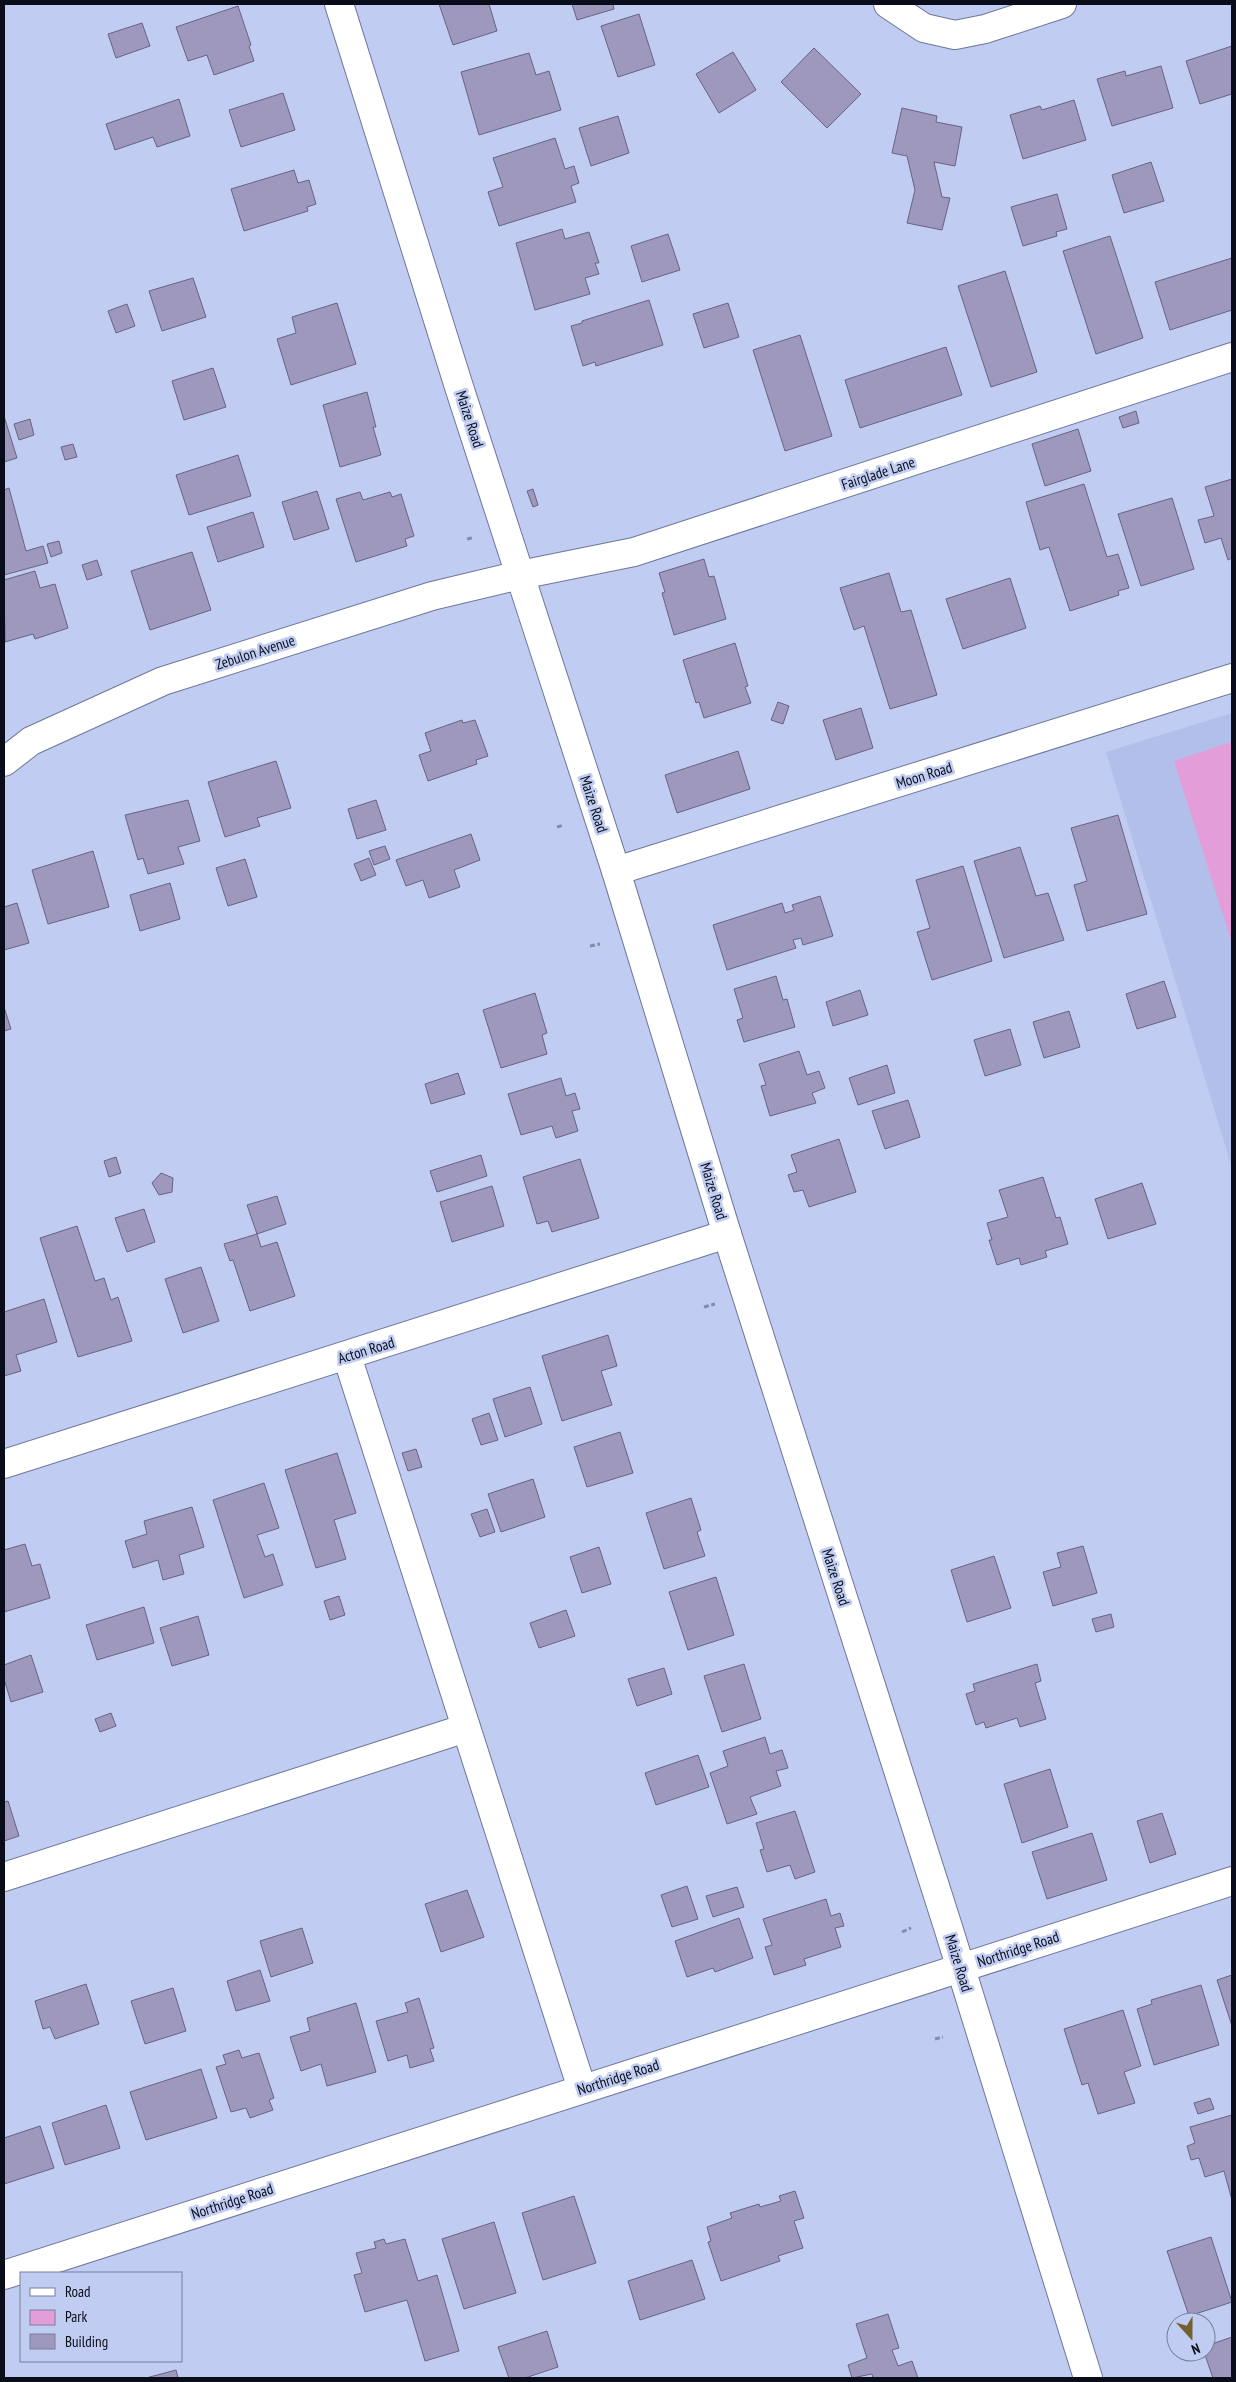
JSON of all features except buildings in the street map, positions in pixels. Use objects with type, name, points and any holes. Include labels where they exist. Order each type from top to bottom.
[{"type":"street","name":"Maize Road","points":[[339,4],[616,871],[727,1234],[1088,2378]]},
{"type":"street","points":[[888,4],[924,28],[955,35],[986,29],[1062,4]]},
{"type":"street","name":"Fairglade Lane","points":[[520,575],[634,552],[1232,357]]},
{"type":"street","name":"Zebulon Avenue","points":[[4,762],[31,741],[163,681],[432,596],[520,575]]},
{"type":"street","name":"Moon Road","points":[[616,871],[1232,678]]},
{"type":"street","name":"Acton Road","points":[[4,1464],[727,1234]]},
{"type":"street","points":[[347,1356],[582,2089]]},
{"type":"street","points":[[4,1877],[466,1728]]},
{"type":"street","name":"Northridge Road","points":[[4,2274],[1232,1881]]},
{"type":"path","points":[[467,539],[472,538]]},
{"type":"path","points":[[557,828],[564,825]]},
{"type":"path","points":[[590,946],[600,944]]},
{"type":"path","points":[[704,1307],[715,1304]]},
{"type":"path","points":[[902,1932],[911,1928]]},
{"type":"path","points":[[934,2039],[943,2036]]},
{"type":"shaded area","points":[[1232,713],[1232,1168],[1106,752]]},
{"type":"green space","points":[[1232,742],[1232,943],[1174,761]]}]
